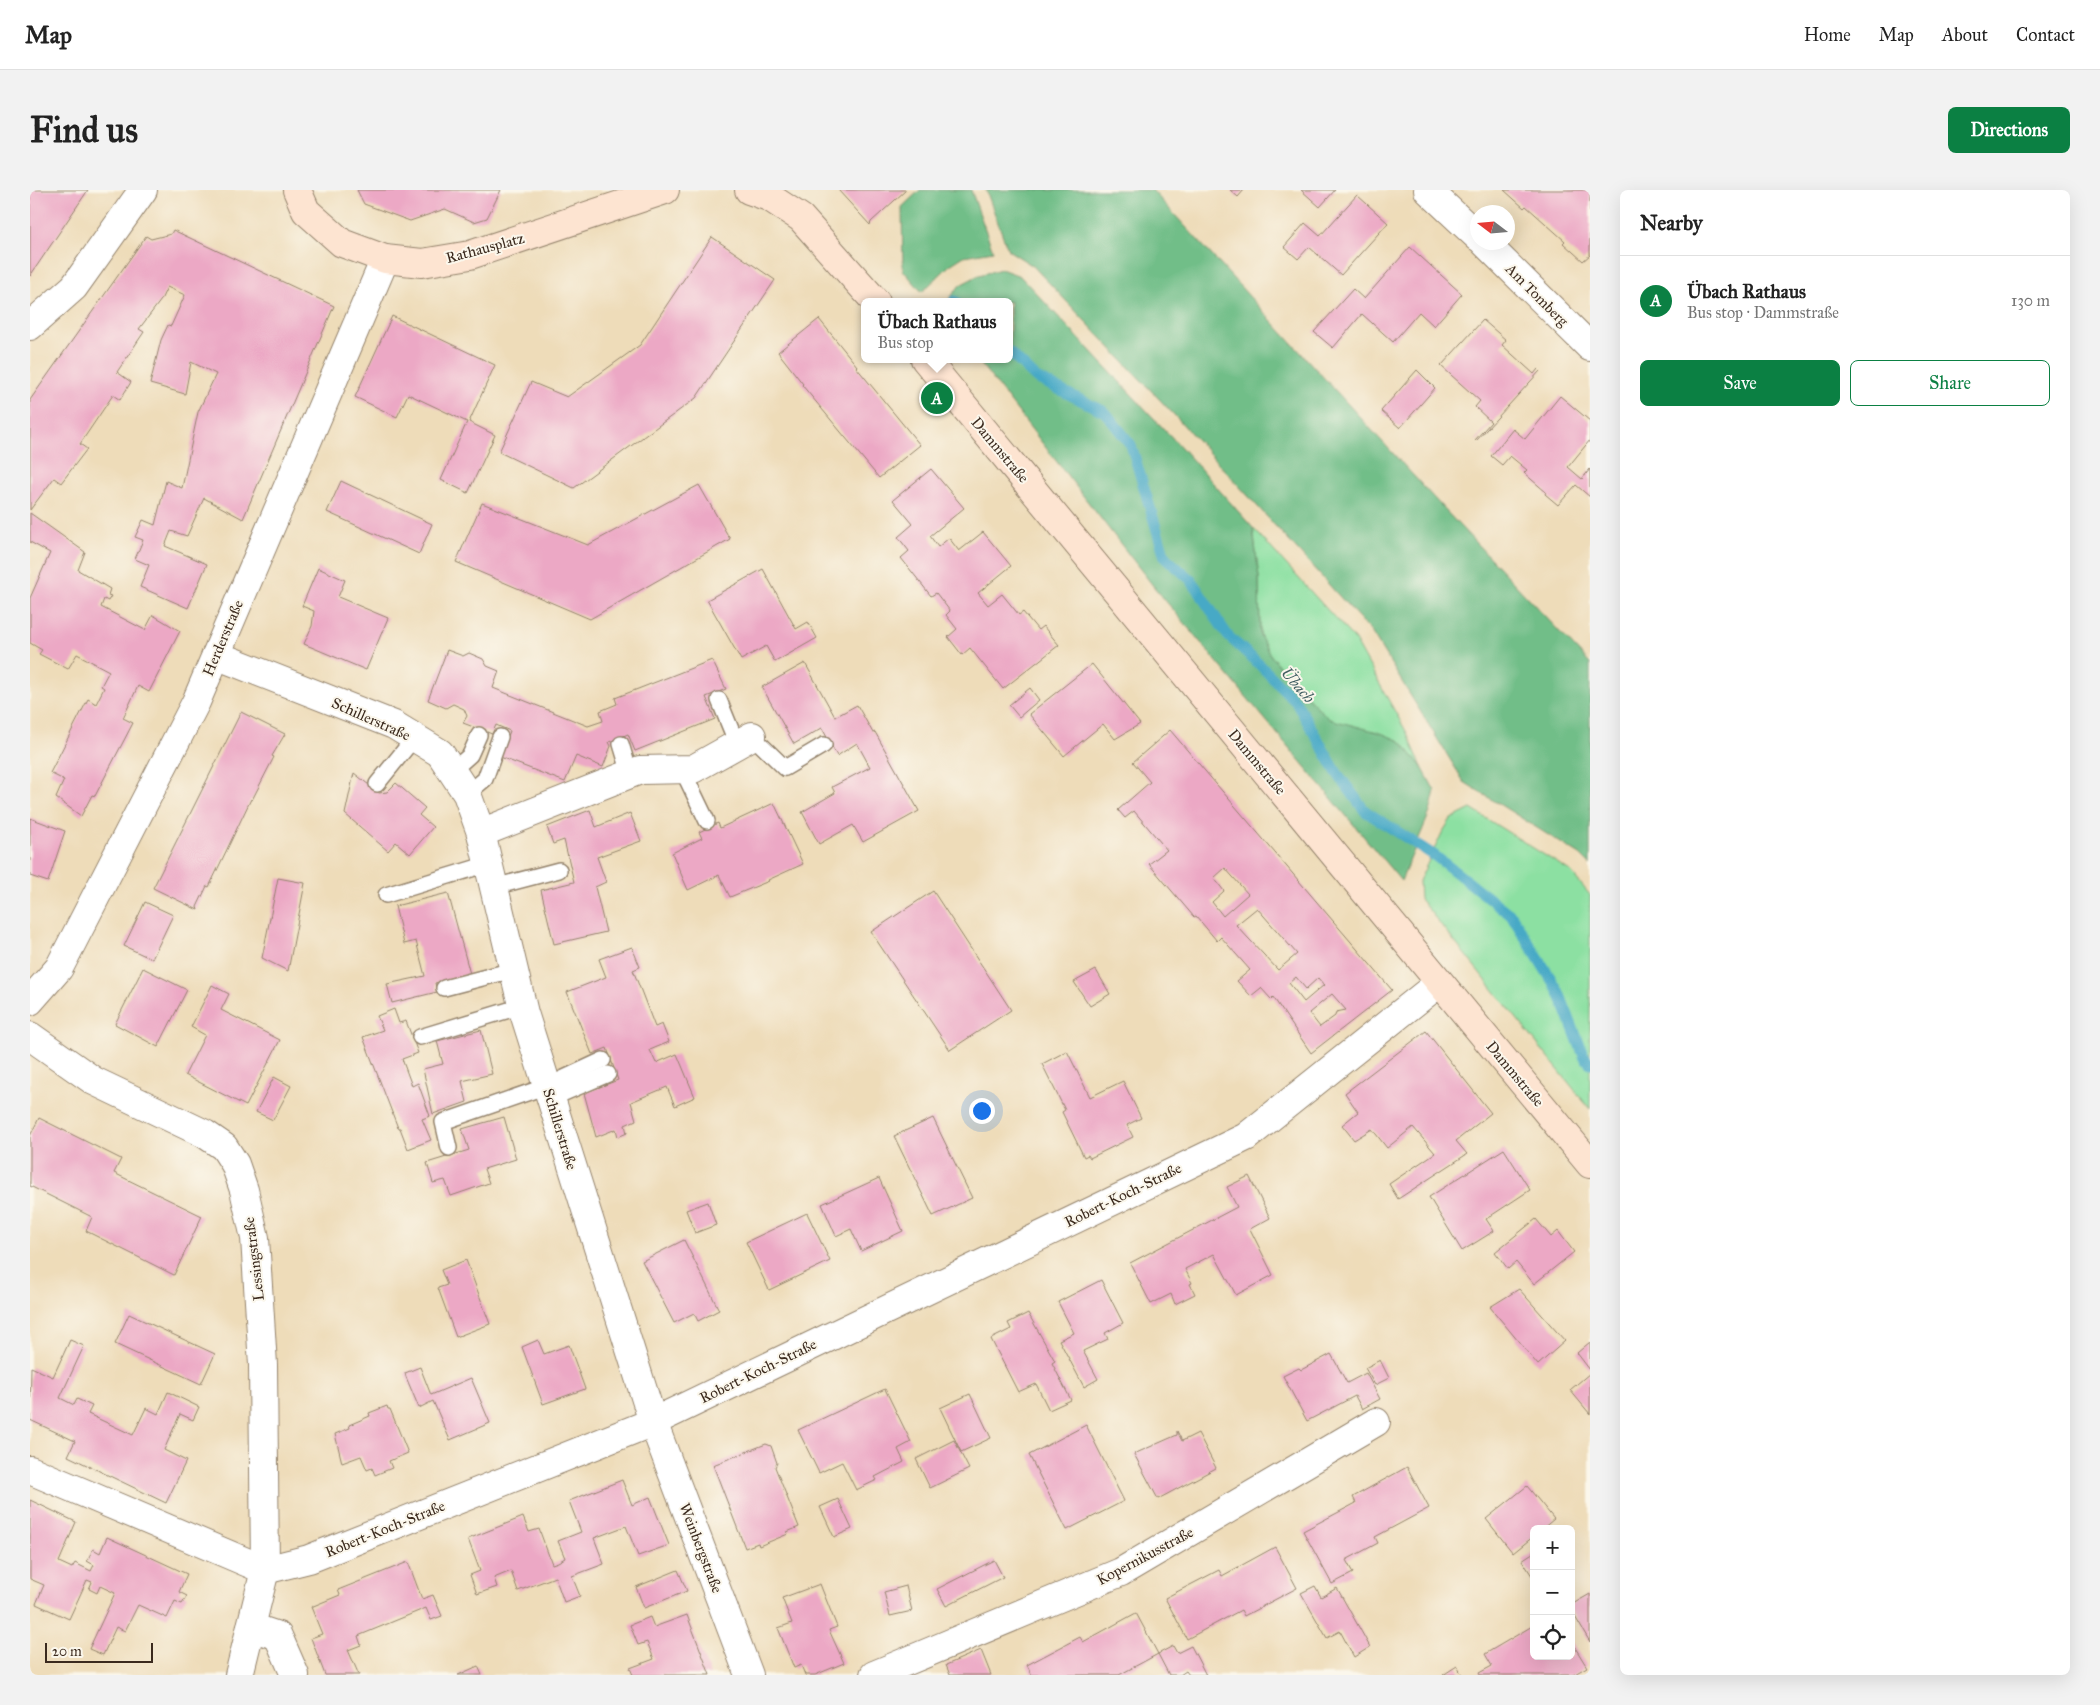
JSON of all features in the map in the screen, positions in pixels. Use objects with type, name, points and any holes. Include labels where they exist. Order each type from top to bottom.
[{"type":"street","name":"Rathausplatz","points":[[297,190],[306,211],[342,243],[385,259],[422,264],[470,256],[665,190]]},
{"type":"street","points":[[749,190],[769,197],[800,218],[872,298]]},
{"type":"street","points":[[1428,190],[1470,229]]},
{"type":"street","points":[[30,326],[74,287],[135,200]]},
{"type":"street","name":"Am Tomberg","points":[[1492,250],[1590,347]]},
{"type":"street","name":"Herderstraße","points":[[30,1001],[60,968],[192,709],[385,259]]},
{"type":"street","name":"Dammstraße","points":[[929,363],[1590,1164]]},
{"type":"street","name":"Schillerstraße","points":[[216,655],[394,725],[440,753],[467,794],[482,833],[522,1006],[653,1422]]},
{"type":"street","points":[[482,833],[640,770],[694,769],[744,740]]},
{"type":"street","name":"Robert-Koch-Straße","points":[[265,1570],[309,1559],[653,1422],[1246,1137],[1439,983]]},
{"type":"street","name":"Lessingstraße","points":[[32,1040],[94,1081],[205,1134],[224,1147],[235,1164],[244,1190],[256,1248],[263,1364],[265,1570],[239,1675]]},
{"type":"street","name":"Weinbergstraße","points":[[653,1422],[749,1675]]},
{"type":"street","name":"Kopernikusstraße","points":[[874,1675],[1121,1572],[1376,1422]]},
{"type":"street","points":[[30,1470],[265,1570]]},
{"type":"street","points":[[251,1627],[278,1636],[295,1675]]},
{"type":"lane","points":[[719,700],[744,740],[785,768],[824,745]]},
{"type":"lane","points":[[452,771],[470,755],[479,735]]},
{"type":"lane","points":[[467,794],[485,779],[500,737]]},
{"type":"lane","points":[[377,784],[415,738]]},
{"type":"lane","points":[[621,744],[630,774]]},
{"type":"lane","points":[[682,769],[707,821]]},
{"type":"lane","points":[[386,895],[491,875],[559,870]]},
{"type":"lane","points":[[444,988],[514,970]]},
{"type":"lane","points":[[420,1037],[522,1006]]},
{"type":"lane","points":[[549,1092],[603,1060]]},
{"type":"lane","points":[[449,1148],[443,1122],[608,1074]]},
{"type":"green space","points":[[920,190],[971,190],[993,251],[964,256],[950,265],[922,292],[903,270],[902,207]]},
{"type":"green space","points":[[986,190],[1152,190],[1443,508],[1590,664],[1590,865],[1580,855],[1464,782],[1370,630],[1179,420],[1033,266],[1008,250]]},
{"type":"green space","points":[[1001,269],[1020,276],[1180,446],[1253,528],[1259,578],[1260,635],[1269,653],[1285,674],[1329,719],[1381,733],[1400,741],[1422,767],[1435,791],[1430,812],[1401,881],[1154,587],[980,363],[1013,363],[1013,298],[950,298],[960,285],[979,275]]},
{"type":"green space","points":[[1253,528],[1355,640],[1407,733],[1422,767],[1400,741],[1329,719],[1285,674],[1269,653],[1260,635],[1259,578]]},
{"type":"green space","points":[[1471,809],[1570,871],[1590,895],[1590,1109],[1420,899],[1419,881],[1442,833],[1451,819]]},
{"type":"building","points":[[30,190],[88,190],[30,276]]},
{"type":"building","points":[[357,190],[501,190],[487,218],[474,222],[445,209],[410,221],[364,204]]},
{"type":"building","points":[[838,190],[906,190],[870,225]]},
{"type":"building","points":[[1230,190],[1244,190],[1238,197]]},
{"type":"building","points":[[1301,190],[1335,190],[1320,207]]},
{"type":"building","points":[[1504,190],[1590,190],[1590,255],[1583,261],[1563,243],[1565,241],[1526,206],[1524,208]]},
{"type":"building","points":[[1357,195],[1388,223],[1341,275],[1309,247],[1298,259],[1284,247],[1305,223],[1320,236]]},
{"type":"building","points":[[173,230],[334,306],[243,519],[204,498],[187,536],[171,531],[165,546],[207,564],[188,608],[140,587],[149,565],[135,559],[143,540],[135,537],[143,520],[155,525],[166,481],[182,488],[198,412],[216,374],[191,362],[185,394],[150,384],[161,340],[168,325],[171,326],[185,295],[167,287],[161,300],[139,329],[144,332],[117,372],[131,382],[120,400],[113,395],[80,444],[87,449],[61,483],[54,478],[30,510],[30,400],[146,236],[151,239],[171,234]]},
{"type":"building","points":[[712,237],[775,280],[696,398],[574,488],[499,452],[531,382],[567,397],[640,345]]},
{"type":"building","points":[[1410,247],[1462,294],[1434,326],[1419,312],[1393,342],[1362,314],[1333,348],[1314,332],[1353,289],[1364,299]]},
{"type":"building","points":[[392,316],[495,365],[469,422],[495,435],[468,493],[441,480],[467,422],[408,394],[397,417],[355,397]]},
{"type":"building","points":[[819,319],[920,445],[879,478],[802,385],[778,352]]},
{"type":"building","points":[[1483,320],[1506,340],[1502,345],[1534,374],[1538,369],[1540,371],[1476,441],[1491,422],[1475,407],[1480,401],[1441,366]]},
{"type":"building","points":[[1417,370],[1435,388],[1400,428],[1381,411]]},
{"type":"building","points":[[1560,396],[1590,421],[1590,440],[1568,467],[1582,479],[1590,469],[1590,497],[1576,485],[1558,505],[1524,473],[1527,470],[1510,456],[1502,465],[1491,456],[1513,429],[1525,439]]},
{"type":"building","points":[[931,469],[964,508],[930,536],[938,547],[949,538],[959,551],[983,532],[1011,566],[978,593],[988,605],[1002,594],[1019,615],[1023,612],[1038,630],[1043,626],[1059,645],[1003,689],[970,648],[962,655],[948,637],[957,629],[946,615],[950,611],[936,593],[931,596],[901,558],[909,551],[898,537],[913,524],[893,500]]},
{"type":"building","points":[[341,481],[432,524],[419,554],[327,512]]},
{"type":"building","points":[[699,485],[730,539],[590,619],[456,562],[482,503],[588,545]]},
{"type":"building","points":[[30,513],[85,552],[78,570],[110,589],[108,595],[111,596],[108,601],[104,599],[101,607],[145,630],[153,615],[180,631],[149,692],[138,686],[123,718],[133,723],[95,796],[92,795],[81,816],[56,798],[64,780],[50,773],[88,699],[96,704],[104,688],[101,686],[109,671],[77,654],[68,669],[39,654],[42,650],[30,643],[30,598],[50,553],[30,542]]},
{"type":"building","points":[[318,568],[345,580],[338,597],[388,618],[366,670],[304,644],[312,626],[314,611],[302,606]]},
{"type":"building","points":[[763,569],[796,629],[808,622],[817,638],[775,662],[766,646],[741,660],[707,600]]},
{"type":"building","points":[[447,650],[463,656],[469,653],[483,659],[487,666],[499,671],[493,688],[588,726],[603,721],[600,711],[617,704],[615,698],[712,660],[726,689],[706,697],[715,719],[635,751],[628,734],[609,742],[611,746],[603,767],[576,756],[565,782],[500,757],[510,731],[496,725],[492,734],[463,723],[467,716],[464,709],[453,704],[446,708],[428,700]]},
{"type":"building","points":[[805,663],[835,717],[857,705],[873,733],[875,732],[919,811],[863,842],[853,825],[819,844],[802,812],[835,793],[832,787],[870,767],[857,743],[837,756],[822,728],[794,744],[762,687]]},
{"type":"building","points":[[1092,664],[1140,724],[1115,739],[1103,724],[1064,756],[1029,714]]},
{"type":"building","points":[[1030,688],[1039,700],[1019,717],[1009,705]]},
{"type":"building","points":[[241,712],[285,734],[272,756],[274,757],[251,799],[209,887],[207,886],[197,907],[198,910],[153,888]]},
{"type":"building","points":[[1170,730],[1392,990],[1311,1053],[1273,997],[1271,999],[1261,988],[1251,996],[1237,981],[1250,970],[1221,937],[1217,941],[1196,916],[1194,917],[1149,864],[1167,850],[1134,811],[1125,818],[1118,810],[1150,782],[1133,762]],"holes":[[[1225,868],[1248,894],[1223,916],[1212,902],[1224,891],[1214,878]],[[1257,908],[1297,954],[1278,970],[1236,925]],[[1296,977],[1306,989],[1318,978],[1324,985],[1304,1002],[1289,983]],[[1332,994],[1346,1010],[1336,1012],[1335,1016],[1320,1027],[1309,1013]]]},
{"type":"building","points":[[354,773],[379,793],[387,792],[396,783],[425,808],[419,815],[433,827],[410,854],[396,842],[388,851],[345,814]]},
{"type":"building","points":[[774,803],[803,864],[730,897],[719,875],[688,890],[672,853],[702,838],[699,832],[718,823],[720,828]]},
{"type":"building","points":[[590,810],[596,827],[630,813],[641,841],[597,857],[606,882],[595,887],[606,932],[554,944],[541,890],[574,882],[564,840],[553,844],[547,827]]},
{"type":"building","points":[[30,818],[65,831],[48,882],[30,876]]},
{"type":"building","points":[[278,878],[305,883],[288,971],[262,958]]},
{"type":"building","points":[[933,891],[1011,1010],[950,1050],[871,932]]},
{"type":"building","points":[[448,893],[470,974],[435,983],[437,992],[392,1003],[387,984],[425,976],[416,941],[404,944],[395,906]]},
{"type":"building","points":[[145,902],[173,915],[152,959],[124,946]]},
{"type":"building","points":[[632,947],[640,967],[633,970],[655,1027],[662,1024],[669,1042],[650,1050],[656,1063],[677,1054],[695,1097],[675,1106],[667,1087],[631,1102],[636,1120],[625,1125],[627,1133],[618,1137],[616,1129],[596,1137],[584,1093],[618,1080],[607,1048],[592,1054],[567,992],[606,977],[599,959]]},
{"type":"building","points":[[143,968],[187,990],[158,1047],[115,1024]]},
{"type":"building","points":[[1096,970],[1110,994],[1090,1006],[1074,982]]},
{"type":"building","points":[[212,985],[229,994],[221,1010],[280,1040],[246,1106],[185,1075],[205,1035],[191,1027]]},
{"type":"building","points":[[394,1009],[399,1023],[406,1021],[418,1053],[402,1059],[412,1086],[418,1083],[430,1116],[422,1119],[431,1140],[408,1149],[363,1037],[383,1030],[377,1016]]},
{"type":"building","points":[[481,1030],[492,1074],[462,1081],[467,1102],[433,1114],[423,1069],[443,1064],[437,1041]]},
{"type":"building","points":[[1426,1031],[1491,1113],[1456,1141],[1467,1154],[1398,1199],[1389,1184],[1435,1153],[1413,1127],[1387,1148],[1372,1129],[1354,1140],[1342,1125],[1358,1112],[1345,1093]]},
{"type":"building","points":[[1067,1051],[1090,1097],[1123,1081],[1141,1118],[1127,1125],[1133,1137],[1090,1158],[1088,1155],[1084,1157],[1062,1112],[1065,1110],[1042,1064]]},
{"type":"building","points":[[274,1077],[291,1086],[273,1120],[256,1112]]},
{"type":"building","points":[[504,1117],[516,1159],[484,1169],[489,1183],[451,1196],[445,1180],[433,1183],[427,1163],[469,1150],[462,1129]]},
{"type":"building","points":[[39,1118],[121,1159],[114,1173],[202,1216],[174,1275],[86,1231],[92,1217],[30,1186],[30,1136]]},
{"type":"building","points":[[933,1118],[972,1198],[933,1216],[894,1136]]},
{"type":"building","points":[[1504,1149],[1530,1190],[1486,1219],[1494,1231],[1462,1251],[1429,1197]]},
{"type":"building","points":[[1249,1176],[1270,1218],[1250,1229],[1273,1275],[1236,1295],[1214,1254],[1185,1269],[1195,1294],[1175,1304],[1171,1294],[1151,1304],[1130,1263],[1237,1207],[1227,1187]]},
{"type":"building","points":[[879,1178],[903,1231],[861,1251],[851,1229],[836,1236],[822,1204]]},
{"type":"building","points":[[708,1202],[716,1225],[695,1233],[686,1210]]},
{"type":"building","points":[[807,1213],[830,1261],[769,1290],[746,1242]]},
{"type":"building","points":[[1536,1219],[1551,1237],[1558,1231],[1574,1252],[1534,1284],[1516,1262],[1508,1269],[1495,1252]]},
{"type":"building","points":[[684,1240],[719,1310],[698,1321],[694,1313],[674,1323],[642,1261]]},
{"type":"building","points":[[466,1260],[490,1324],[456,1337],[438,1288],[447,1285],[441,1270]]},
{"type":"building","points":[[1101,1280],[1123,1323],[1105,1333],[1108,1339],[1083,1351],[1098,1379],[1084,1387],[1059,1340],[1074,1333],[1058,1302]]},
{"type":"building","points":[[1519,1289],[1565,1341],[1538,1365],[1490,1307]]},
{"type":"building","points":[[1028,1313],[1055,1361],[1052,1363],[1071,1400],[1049,1410],[1036,1384],[1018,1392],[991,1339],[1011,1329],[1008,1323]]},
{"type":"building","points":[[129,1314],[215,1354],[201,1384],[115,1344]]},
{"type":"building","points":[[70,1340],[84,1346],[60,1398],[74,1405],[77,1399],[92,1406],[88,1414],[133,1435],[146,1408],[158,1414],[168,1392],[199,1407],[193,1420],[180,1414],[164,1450],[186,1461],[166,1503],[68,1456],[75,1441],[30,1420],[31,1367],[53,1377]]},
{"type":"building","points":[[538,1340],[544,1354],[569,1345],[585,1389],[543,1404],[522,1347]]},
{"type":"building","points":[[1590,1342],[1590,1370],[1577,1353]]},
{"type":"building","points":[[1331,1354],[1347,1383],[1366,1373],[1380,1399],[1362,1409],[1355,1396],[1307,1421],[1283,1376],[1299,1368],[1301,1370]]},
{"type":"building","points":[[1380,1360],[1389,1378],[1375,1385],[1365,1368]]},
{"type":"building","points":[[420,1367],[431,1395],[471,1378],[490,1423],[450,1440],[433,1401],[419,1408],[406,1377],[405,1373]]},
{"type":"building","points":[[1590,1373],[1590,1414],[1570,1390]]},
{"type":"building","points":[[885,1389],[911,1442],[898,1449],[904,1462],[875,1477],[877,1480],[856,1490],[842,1462],[819,1473],[798,1430]]},
{"type":"building","points":[[970,1394],[991,1438],[961,1452],[940,1408]]},
{"type":"building","points":[[387,1406],[390,1409],[408,1453],[389,1461],[392,1468],[375,1475],[372,1468],[367,1470],[361,1456],[342,1463],[335,1434],[350,1428],[349,1425],[370,1416],[369,1413]]},
{"type":"building","points":[[1086,1425],[1124,1501],[1067,1530],[1029,1455]]},
{"type":"building","points":[[1177,1431],[1182,1441],[1198,1433],[1216,1468],[1158,1499],[1134,1454],[1177,1435]]},
{"type":"building","points":[[954,1440],[969,1469],[930,1488],[916,1459]]},
{"type":"building","points":[[766,1444],[771,1446],[777,1463],[775,1467],[799,1527],[787,1532],[788,1534],[759,1546],[758,1543],[745,1548],[713,1465]]},
{"type":"building","points":[[1407,1467],[1429,1508],[1375,1537],[1378,1543],[1346,1560],[1353,1573],[1332,1584],[1303,1531],[1356,1503],[1353,1497]]},
{"type":"building","points":[[622,1480],[632,1505],[650,1497],[669,1545],[638,1556],[626,1526],[594,1538],[604,1564],[572,1576],[580,1596],[564,1602],[555,1577],[518,1591],[511,1571],[494,1578],[497,1587],[477,1594],[470,1575],[480,1571],[468,1539],[523,1517],[529,1532],[539,1529],[552,1564],[558,1562],[565,1558],[558,1541],[581,1532],[569,1501]]},
{"type":"building","points":[[1527,1486],[1554,1519],[1547,1525],[1530,1525],[1530,1539],[1513,1553],[1486,1519]]},
{"type":"building","points":[[838,1499],[852,1529],[834,1537],[820,1507]]},
{"type":"building","points":[[30,1500],[76,1522],[59,1562],[72,1568],[75,1563],[91,1571],[94,1565],[87,1561],[93,1549],[100,1553],[107,1537],[187,1574],[179,1592],[187,1596],[182,1604],[175,1601],[167,1618],[138,1605],[125,1631],[116,1627],[103,1655],[89,1649],[115,1593],[100,1586],[97,1593],[89,1589],[92,1582],[87,1580],[69,1619],[36,1604],[44,1585],[30,1579]]},
{"type":"building","points":[[1275,1547],[1297,1588],[1244,1616],[1241,1610],[1187,1639],[1165,1598],[1219,1570],[1222,1576]]},
{"type":"building","points":[[1530,1555],[1530,1573],[1522,1560]]},
{"type":"building","points":[[994,1560],[1003,1577],[946,1606],[937,1589]]},
{"type":"building","points":[[408,1562],[422,1599],[433,1595],[442,1616],[431,1620],[426,1608],[358,1636],[361,1645],[348,1650],[359,1675],[325,1675],[311,1638],[322,1634],[311,1607],[340,1595],[338,1590]]},
{"type":"building","points":[[678,1570],[687,1591],[644,1608],[636,1587]]},
{"type":"building","points":[[820,1584],[837,1627],[829,1630],[844,1663],[815,1675],[805,1675],[801,1665],[794,1668],[778,1628],[792,1623],[782,1598]]},
{"type":"building","points":[[906,1586],[912,1611],[890,1616],[884,1592]]},
{"type":"building","points":[[1315,1586],[1321,1597],[1337,1588],[1370,1647],[1354,1657],[1340,1631],[1327,1638],[1301,1593]]},
{"type":"building","points":[[1590,1594],[1590,1642],[1575,1617],[1575,1603]]},
{"type":"building","points":[[1136,1613],[1158,1654],[1119,1675],[1032,1675],[1027,1665],[1080,1637],[1083,1642]]},
{"type":"building","points":[[687,1615],[710,1675],[633,1675],[630,1668],[654,1659],[647,1642],[638,1645],[630,1625],[650,1617],[654,1627]]},
{"type":"building","points":[[1530,1627],[1530,1660],[1575,1660],[1575,1648],[1587,1667],[1573,1675],[1480,1675],[1479,1673],[1492,1666],[1485,1654]]},
{"type":"building","points":[[1173,1646],[1177,1653],[1191,1646],[1206,1675],[1189,1675],[1186,1671],[1180,1675],[1169,1675],[1158,1654]]},
{"type":"building","points":[[981,1650],[991,1675],[950,1675],[946,1665]]},
{"type":"building","points":[[478,1666],[482,1675],[458,1675]]},
{"type":"building","points":[[1457,1666],[1462,1675],[1443,1675]]},
{"type":"waterway","name":"Übach","points":[[1013,356],[1036,378],[1105,412],[1131,445],[1165,557],[1191,580],[1228,636],[1296,702],[1337,773],[1365,811],[1435,856],[1512,916],[1558,990],[1584,1056],[1590,1063]]},
{"type":"place","name":"Übach Rathaus","points":[[937,398]]}]
